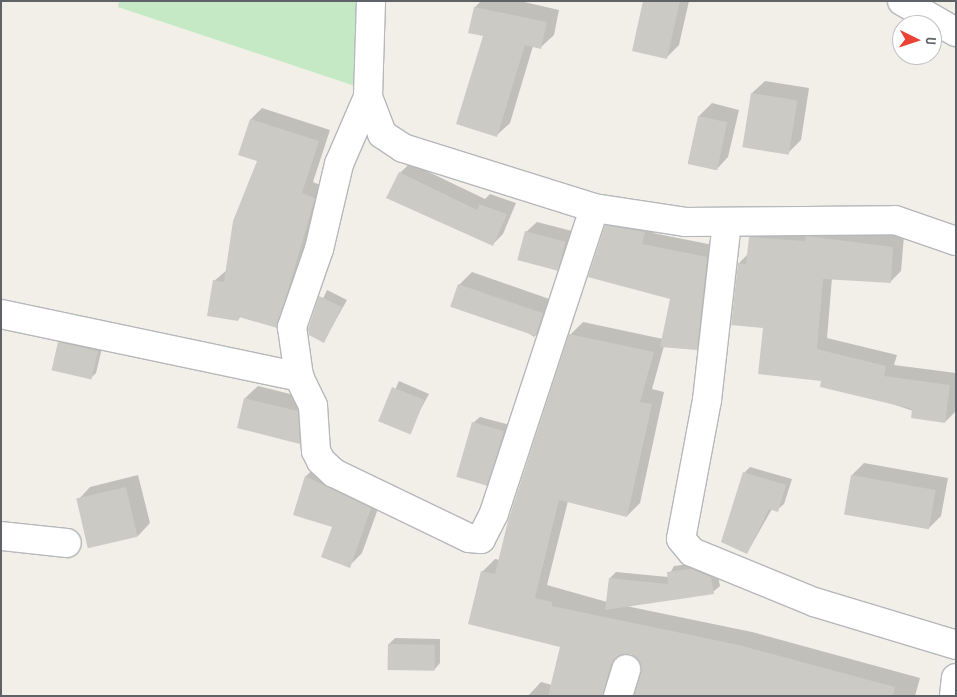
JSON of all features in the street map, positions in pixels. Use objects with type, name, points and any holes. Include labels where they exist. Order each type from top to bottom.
[{"type":"street","points":[[371,1],[368,97],[339,164],[319,249],[292,327],[299,377],[313,406],[316,450],[334,472],[469,538],[481,539],[494,512],[594,208]]},
{"type":"street","points":[[902,1],[956,32]]},
{"type":"street","points":[[368,97],[382,134],[403,148],[594,208],[685,222],[895,220],[956,241]]},
{"type":"street","points":[[727,222],[707,400],[681,539],[692,552],[814,602],[956,645]]},
{"type":"street","points":[[1,314],[299,377]]},
{"type":"street","points":[[1,536],[66,542]]},
{"type":"street","points":[[618,696],[626,669]]},
{"type":"street","points":[[954,696],[956,678]]},
{"type":"green space","points":[[119,1],[371,1],[361,88],[118,7]]},
{"type":"building","points":[[643,1],[680,1],[667,59],[632,51]]},
{"type":"building","points":[[474,7],[547,22],[541,49],[525,45],[497,137],[456,124],[483,36],[468,33]]},
{"type":"building","points":[[751,93],[797,100],[789,155],[742,147]]},
{"type":"building","points":[[698,116],[727,122],[717,170],[688,164]]},
{"type":"building","points":[[250,119],[319,141],[302,193],[315,198],[277,328],[239,317],[238,321],[207,316],[213,280],[224,282],[233,221],[257,161],[238,155]]},
{"type":"building","points":[[399,172],[477,210],[479,204],[507,214],[493,246],[386,198]]},
{"type":"building","points":[[605,225],[645,232],[642,244],[707,257],[697,350],[660,347],[670,299],[588,277]]},
{"type":"building","points":[[525,231],[566,242],[558,271],[517,260]]},
{"type":"building","points":[[806,236],[893,247],[891,283],[823,279],[817,349],[886,366],[884,376],[950,385],[945,423],[911,418],[912,409],[820,387],[821,381],[758,374],[763,328],[731,325],[738,263],[746,264],[749,237],[805,241]]},
{"type":"building","points":[[458,284],[543,313],[535,336],[450,307]]},
{"type":"building","points":[[319,296],[342,307],[324,343],[309,335],[308,329]]},
{"type":"building","points":[[569,334],[654,352],[640,402],[652,404],[627,517],[559,500],[535,598],[552,602],[552,606],[739,645],[895,687],[893,696],[634,696],[641,665],[631,654],[623,654],[611,664],[603,696],[548,696],[560,647],[468,624],[481,571],[495,574],[508,521]]},
{"type":"building","points":[[58,342],[98,351],[91,379],[51,370]]},
{"type":"building","points":[[392,387],[424,400],[411,434],[378,421]]},
{"type":"building","points":[[244,398],[298,411],[300,444],[237,428]]},
{"type":"building","points":[[472,422],[504,431],[488,486],[456,477]]},
{"type":"building","points":[[743,472],[786,485],[778,512],[769,509],[747,554],[721,542]]},
{"type":"building","points":[[851,475],[936,490],[929,529],[844,514]]},
{"type":"building","points":[[305,476],[371,508],[350,568],[321,557],[332,527],[293,515]]},
{"type":"building","points":[[126,487],[137,537],[88,548],[76,498]]},
{"type":"building","points":[[691,569],[711,577],[714,594],[605,610],[609,578],[668,584],[667,572]]},
{"type":"building","points":[[388,644],[435,645],[435,671],[388,670]]}]
